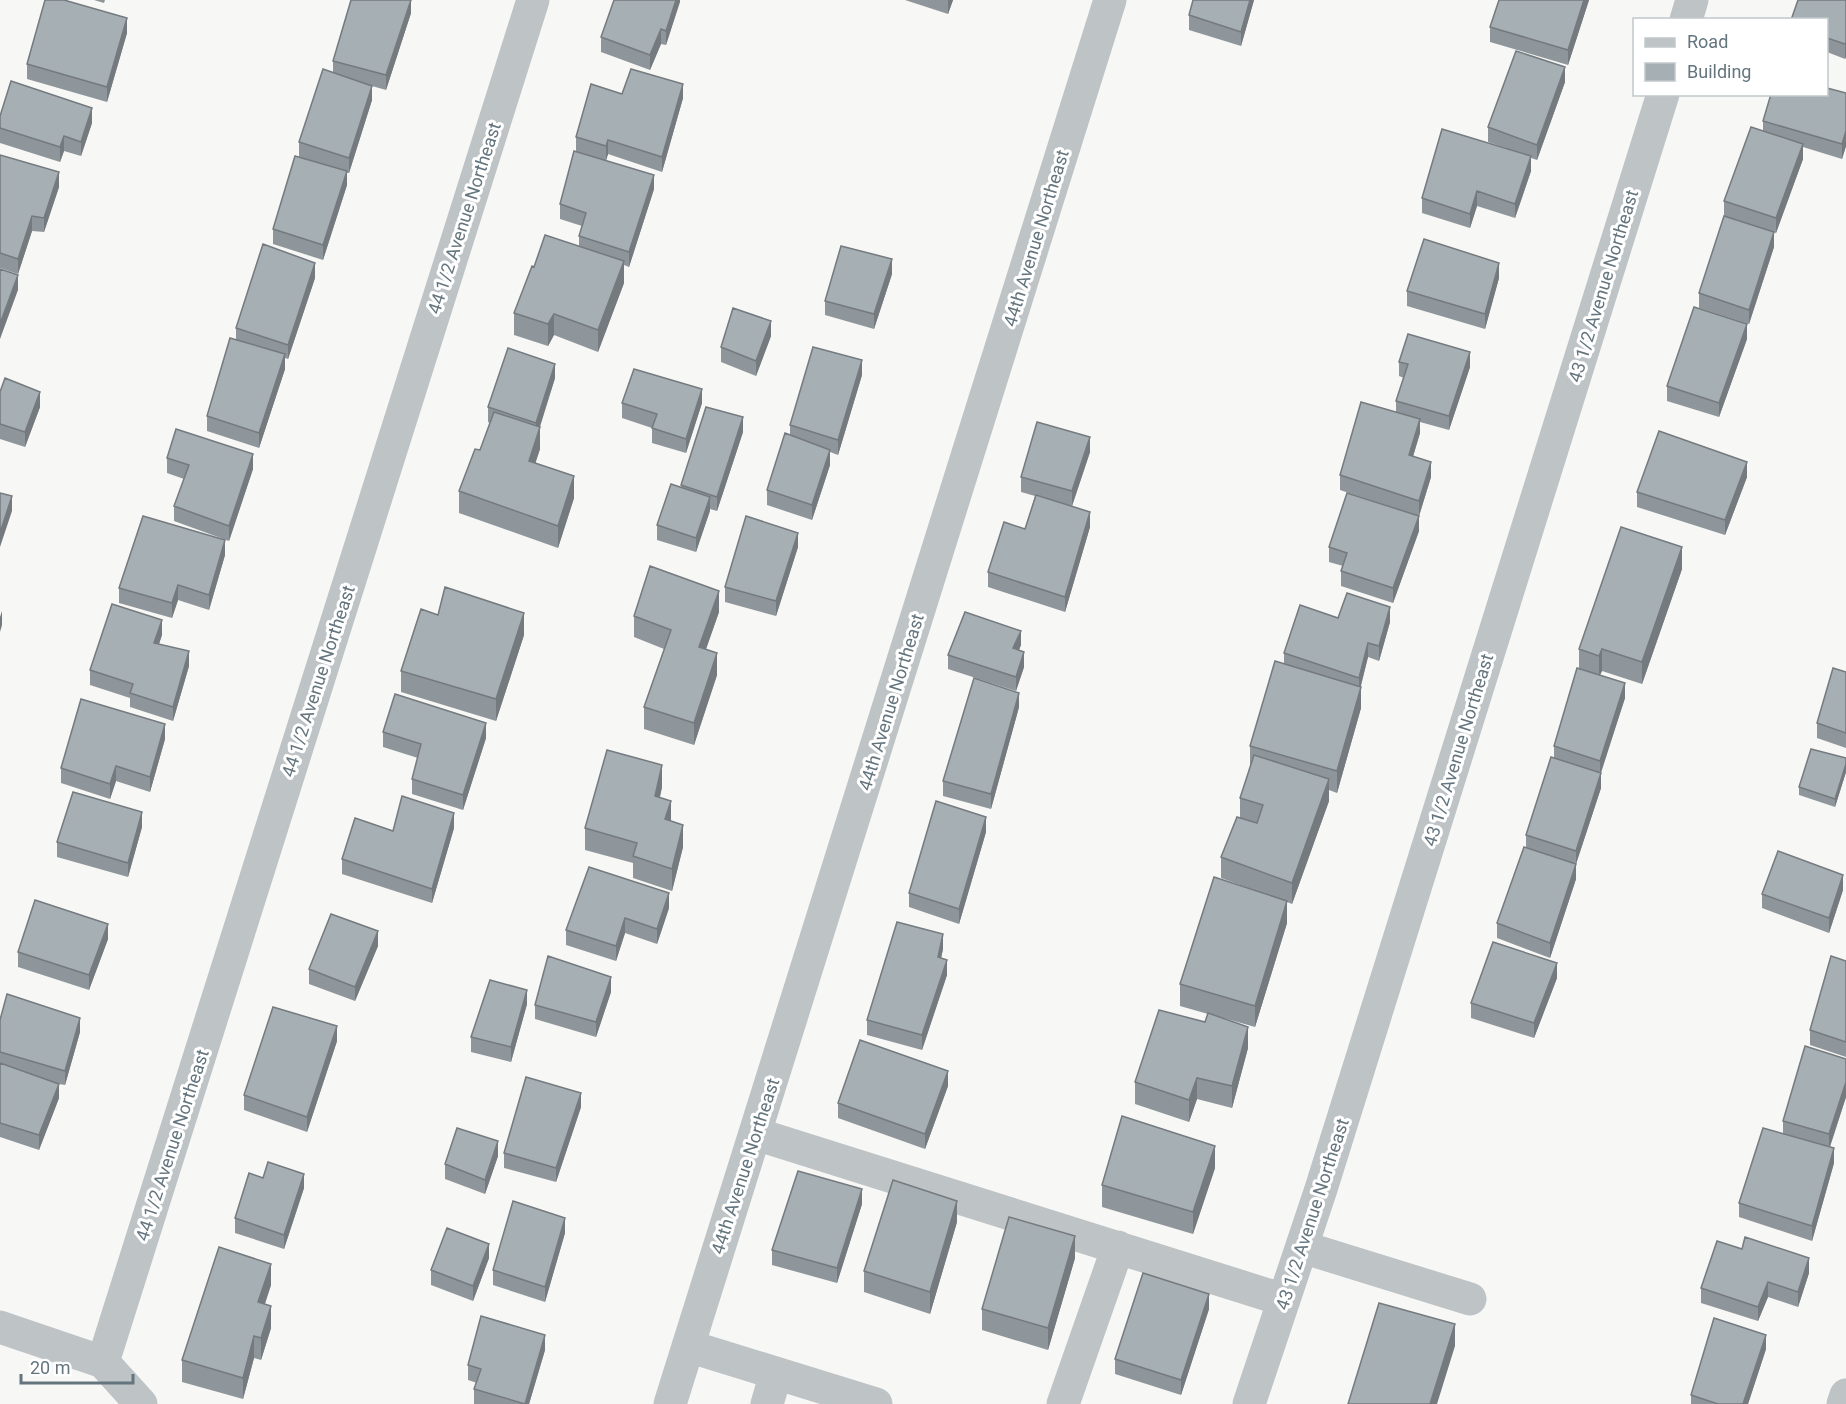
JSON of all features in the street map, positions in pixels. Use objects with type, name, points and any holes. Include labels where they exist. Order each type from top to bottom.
[{"type":"street","name":"44 1/2 Avenue Northeast","points":[[103,1362],[533,0]]},
{"type":"street","name":"44th Avenue Northeast","points":[[670,1404],[1110,0]]},
{"type":"street","points":[[1687,18],[1692,0]]},
{"type":"street","name":"43 1/2 Avenue Northeast","points":[[1249,1404],[1302,1247],[1662,96]]},
{"type":"street","points":[[756,1134],[1284,1300]]},
{"type":"street","points":[[1063,1404],[1118,1247]]},
{"type":"street","points":[[1302,1247],[1470,1299]]},
{"type":"street","points":[[0,1327],[103,1362],[141,1404]]},
{"type":"street","points":[[688,1346],[876,1404]]},
{"type":"street","points":[[767,1404],[776,1373]]},
{"type":"street","points":[[1843,1404],[1846,1395]]},
{"type":"building","points":[[45,0],[64,0],[127,18],[107,87],[27,64]]},
{"type":"building","points":[[351,0],[411,0],[386,75],[333,61]]},
{"type":"building","points":[[614,0],[676,0],[666,31],[661,29],[650,55],[601,37]]},
{"type":"building","points":[[1193,0],[1250,0],[1241,32],[1189,15]]},
{"type":"building","points":[[1499,0],[1584,0],[1568,50],[1490,27]]},
{"type":"building","points":[[1798,0],[1846,0],[1846,42],[1845,44],[1828,38],[1828,18],[1792,18]]},
{"type":"building","points":[[1516,51],[1565,67],[1537,145],[1488,127]]},
{"type":"building","points":[[323,69],[372,86],[349,158],[299,142]]},
{"type":"building","points":[[631,69],[683,84],[662,157],[608,140],[606,146],[576,137],[591,84],[622,94]]},
{"type":"building","points":[[11,81],[92,108],[81,142],[64,136],[60,147],[0,128],[0,116]]},
{"type":"building","points":[[1828,88],[1846,93],[1846,131],[1842,144],[1763,121],[1770,96],[1828,96]]},
{"type":"building","points":[[1751,127],[1803,144],[1776,218],[1724,201]]},
{"type":"building","points":[[1442,129],[1531,156],[1515,204],[1477,191],[1470,214],[1422,198]]},
{"type":"building","points":[[574,151],[654,175],[629,252],[579,236],[586,213],[560,204]]},
{"type":"building","points":[[0,155],[59,172],[44,218],[32,216],[18,259],[0,253]]},
{"type":"building","points":[[295,156],[347,171],[323,245],[273,229]]},
{"type":"building","points":[[1724,216],[1774,232],[1749,310],[1699,293]]},
{"type":"building","points":[[545,235],[624,261],[598,330],[554,314],[548,324],[514,313]]},
{"type":"building","points":[[1424,239],[1499,263],[1485,314],[1407,291]]},
{"type":"building","points":[[263,244],[315,263],[288,345],[236,328]]},
{"type":"building","points":[[841,246],[892,259],[874,314],[825,301]]},
{"type":"building","points":[[0,269],[18,275],[0,324]]},
{"type":"building","points":[[1694,307],[1747,324],[1719,403],[1667,386]]},
{"type":"building","points":[[733,308],[771,321],[756,361],[721,347]]},
{"type":"building","points":[[1408,334],[1470,352],[1449,416],[1396,401],[1408,364],[1399,362]]},
{"type":"building","points":[[230,338],[285,354],[259,433],[207,416]]},
{"type":"building","points":[[813,347],[862,360],[838,440],[790,425]]},
{"type":"building","points":[[508,348],[555,364],[536,423],[488,407]]},
{"type":"building","points":[[634,369],[702,389],[686,439],[652,428],[657,414],[622,403]]},
{"type":"building","points":[[5,378],[40,392],[25,432],[0,424],[0,392]]},
{"type":"building","points":[[1361,402],[1420,419],[1409,455],[1431,462],[1419,501],[1340,475]]},
{"type":"building","points":[[706,407],[743,417],[717,497],[681,485]]},
{"type":"building","points":[[494,412],[540,427],[529,461],[574,476],[558,526],[459,491],[475,449],[480,450]]},
{"type":"building","points":[[1037,422],[1090,437],[1072,491],[1021,477]]},
{"type":"building","points":[[176,429],[253,454],[229,526],[174,506],[189,465],[167,458]]},
{"type":"building","points":[[1659,431],[1747,462],[1725,520],[1637,492]]},
{"type":"building","points":[[785,433],[830,450],[812,505],[767,490]]},
{"type":"building","points":[[671,484],[710,497],[696,538],[657,525]]},
{"type":"building","points":[[0,493],[12,496],[0,533]]},
{"type":"building","points":[[1347,493],[1419,516],[1393,588],[1341,571],[1347,553],[1329,547]]},
{"type":"building","points":[[1036,495],[1090,512],[1065,597],[988,572],[1004,522],[1025,529]]},
{"type":"building","points":[[143,516],[225,540],[209,595],[178,585],[172,603],[119,588]]},
{"type":"building","points":[[746,516],[798,533],[776,601],[725,587]]},
{"type":"building","points":[[1621,527],[1682,547],[1642,662],[1602,649],[1599,656],[1579,649]]},
{"type":"building","points":[[650,566],[719,591],[699,647],[717,653],[694,723],[644,707],[671,630],[634,616]]},
{"type":"building","points":[[445,587],[524,613],[496,699],[401,671],[421,609],[438,615]]},
{"type":"building","points":[[1347,593],[1390,607],[1379,646],[1368,643],[1359,678],[1284,653],[1300,605],[1338,618]]},
{"type":"building","points":[[112,604],[162,620],[154,643],[189,651],[173,707],[130,693],[133,684],[90,670]]},
{"type":"building","points":[[965,612],[1021,631],[1013,648],[1024,652],[1016,677],[948,655]]},
{"type":"building","points":[[1275,661],[1361,687],[1337,771],[1250,746]]},
{"type":"building","points":[[1577,668],[1625,683],[1600,761],[1554,746]]},
{"type":"building","points":[[1833,668],[1846,672],[1846,733],[1817,723]]},
{"type":"building","points":[[974,678],[1019,693],[991,794],[943,781]]},
{"type":"building","points":[[395,694],[486,723],[463,795],[412,779],[421,744],[383,732]]},
{"type":"building","points":[[81,699],[165,724],[150,777],[116,766],[110,784],[61,768]]},
{"type":"building","points":[[1811,749],[1846,758],[1835,799],[1799,787]]},
{"type":"building","points":[[607,750],[662,765],[655,796],[671,801],[665,819],[683,825],[672,869],[633,856],[637,843],[585,828]]},
{"type":"building","points":[[1254,755],[1329,779],[1292,883],[1221,857],[1237,817],[1257,823],[1263,805],[1240,798]]},
{"type":"building","points":[[1551,757],[1601,773],[1576,851],[1526,835]]},
{"type":"building","points":[[73,792],[142,812],[128,863],[57,842]]},
{"type":"building","points":[[402,796],[454,813],[432,889],[342,859],[355,818],[393,831]]},
{"type":"building","points":[[936,801],[986,817],[959,909],[909,893]]},
{"type":"building","points":[[1524,847],[1576,864],[1550,943],[1497,923]]},
{"type":"building","points":[[1778,851],[1843,875],[1829,918],[1762,894]]},
{"type":"building","points":[[589,867],[669,893],[657,929],[625,918],[616,946],[566,930]]},
{"type":"building","points":[[1214,877],[1287,901],[1255,1006],[1180,984]]},
{"type":"building","points":[[35,900],[108,924],[89,975],[18,952]]},
{"type":"building","points":[[331,914],[378,931],[355,987],[309,969]]},
{"type":"building","points":[[897,922],[943,934],[938,957],[947,960],[922,1035],[867,1020]]},
{"type":"building","points":[[1493,942],[1557,963],[1534,1023],[1471,1003]]},
{"type":"building","points":[[548,956],[611,977],[596,1022],[535,1005]]},
{"type":"building","points":[[1831,956],[1846,961],[1846,1042],[1810,1030]]},
{"type":"building","points":[[490,980],[527,990],[511,1047],[471,1037]]},
{"type":"building","points":[[7,994],[80,1018],[65,1071],[0,1052],[0,1020]]},
{"type":"building","points":[[273,1007],[337,1026],[307,1117],[244,1095]]},
{"type":"building","points":[[1159,1010],[1205,1022],[1208,1013],[1248,1027],[1232,1086],[1197,1078],[1189,1100],[1135,1082]]},
{"type":"building","points":[[860,1040],[948,1071],[925,1134],[838,1103]]},
{"type":"building","points":[[1805,1046],[1846,1059],[1846,1082],[1829,1134],[1783,1121]]},
{"type":"building","points":[[0,1063],[59,1084],[39,1135],[0,1123]]},
{"type":"building","points":[[526,1077],[581,1093],[556,1168],[504,1153]]},
{"type":"building","points":[[1122,1116],[1215,1146],[1193,1212],[1102,1185]]},
{"type":"building","points":[[457,1128],[498,1141],[485,1180],[445,1164]]},
{"type":"building","points":[[1763,1128],[1834,1148],[1812,1226],[1739,1203]]},
{"type":"building","points":[[268,1162],[304,1174],[284,1235],[235,1218],[249,1173],[263,1178]]},
{"type":"building","points":[[798,1171],[862,1189],[837,1268],[772,1250]]},
{"type":"building","points":[[893,1180],[957,1201],[930,1292],[864,1271]]},
{"type":"building","points":[[513,1201],[565,1218],[545,1287],[493,1270]]},
{"type":"building","points":[[1009,1217],[1075,1236],[1048,1328],[982,1309]]},
{"type":"building","points":[[447,1228],[489,1244],[473,1286],[431,1270]]},
{"type":"building","points":[[1745,1237],[1809,1258],[1798,1292],[1768,1282],[1758,1307],[1701,1288],[1717,1241],[1742,1249]]},
{"type":"building","points":[[219,1247],[271,1264],[258,1302],[271,1306],[261,1338],[254,1336],[243,1378],[182,1360]]},
{"type":"building","points":[[1143,1273],[1209,1294],[1181,1380],[1115,1359]]},
{"type":"building","points":[[1379,1303],[1455,1324],[1430,1404],[1348,1404]]},
{"type":"building","points":[[481,1316],[545,1335],[525,1404],[474,1389],[481,1369],[468,1365]]},
{"type":"building","points":[[1714,1318],[1766,1335],[1743,1404],[1718,1404],[1691,1395]]}]
